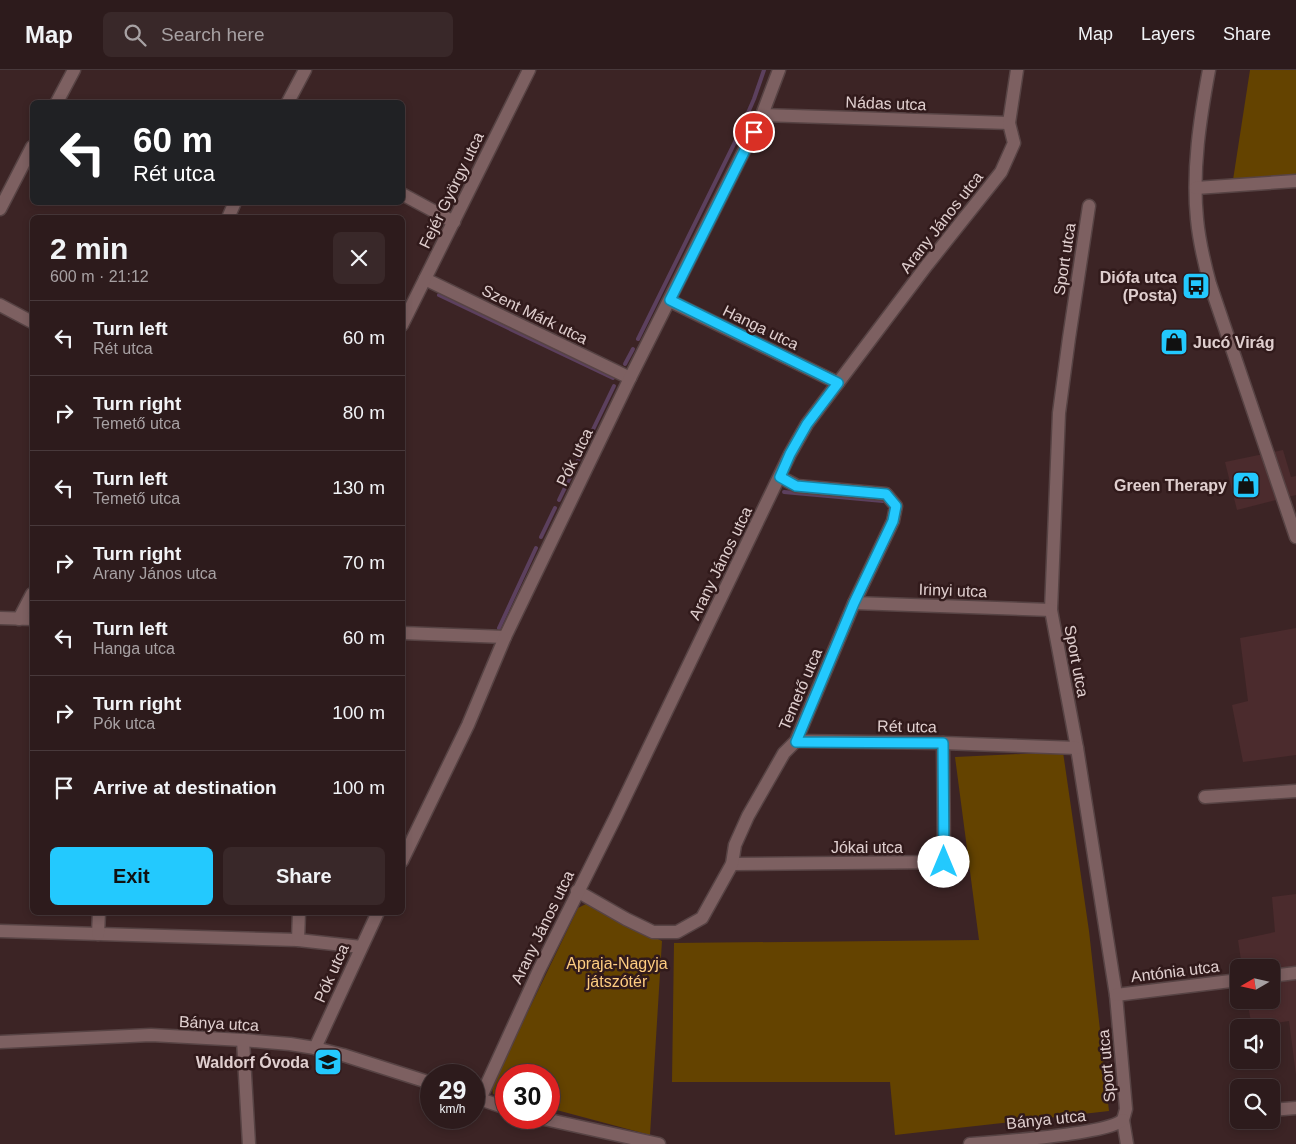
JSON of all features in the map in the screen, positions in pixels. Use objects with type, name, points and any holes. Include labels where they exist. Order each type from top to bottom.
[{"type":"street","points":[[58,100],[74,70]]},
{"type":"street","points":[[289,100],[305,70]]},
{"type":"street","name":"Fejér György utca","points":[[405,319],[529,70]]},
{"type":"street","name":"Pók utca","points":[[405,855],[468,725],[505,638],[630,378],[762,115],[779,70]]},
{"type":"street","name":"Arany János utca","points":[[485,1081],[577,891],[616,816],[790,454],[807,424],[1001,172],[1014,143],[1009,124],[1017,70]]},
{"type":"street","points":[[1209,70],[1197,157],[1197,219],[1200,242],[1210,284],[1296,537]]},
{"type":"street","name":"Nádas utca","points":[[762,115],[1009,124]]},
{"type":"street","points":[[0,209],[30,152]]},
{"type":"street","points":[[1196,188],[1296,181]]},
{"type":"street","points":[[405,196],[454,222]]},
{"type":"street","name":"Sport utca","points":[[1089,206],[1059,413],[1051,610],[1077,748],[1116,995],[1126,1109],[1123,1120],[1127,1144]]},
{"type":"street","name":"Szent Márk utca","points":[[425,279],[630,378]]},
{"type":"street","name":"Hanga utca","points":[[670,300],[838,383]]},
{"type":"street","points":[[0,304],[30,321]]},
{"type":"street","name":"Temető utca","points":[[577,891],[626,920],[653,932],[677,932],[702,918],[732,864],[735,845],[748,816],[784,753],[796,742],[854,603],[893,521],[896,506],[886,494],[796,486],[780,477]]},
{"type":"street","points":[[19,619],[30,598]]},
{"type":"street","name":"Irinyi utca","points":[[854,603],[1051,610]]},
{"type":"street","points":[[0,618],[30,619]]},
{"type":"street","points":[[405,634],[505,638]]},
{"type":"street","name":"Rét utca","points":[[796,742],[943,743],[1077,748]]},
{"type":"street","name":"Jókai utca","points":[[732,864],[944,862],[943,743]]},
{"type":"street","points":[[1205,797],[1296,791]]},
{"type":"street","points":[[98,915],[98,934]]},
{"type":"street","points":[[298,940],[299,915]]},
{"type":"street","name":"Pók utca","points":[[315,1048],[377,915]]},
{"type":"street","points":[[0,931],[298,940],[361,947]]},
{"type":"street","points":[[1280,975],[1296,973]]},
{"type":"street","name":"Antónia utca","points":[[1116,995],[1230,981]]},
{"type":"street","name":"Bánya utca","points":[[0,1042],[152,1036],[243,1040],[315,1048],[420,1080]]},
{"type":"street","points":[[243,1040],[249,1144]]},
{"type":"street","points":[[1280,1109],[1296,1108]]},
{"type":"street","name":"Bánya utca","points":[[970,1144],[1019,1141],[1100,1129],[1123,1120]]},
{"type":"street","points":[[560,1122],[659,1144]]},
{"type":"shaded area","points":[[1283,450],[1291,477],[1296,476],[1296,495],[1237,510],[1225,462]]},
{"type":"shaded area","points":[[1296,628],[1296,755],[1243,762],[1232,705],[1248,701],[1240,638]]},
{"type":"shaded area","points":[[1296,894],[1296,1075],[1289,1021],[1280,1022],[1280,1019],[1251,1019],[1249,1009],[1280,1009],[1280,959],[1241,959],[1238,940],[1275,932],[1272,897]]},
{"type":"green space","points":[[1250,70],[1296,70],[1296,176],[1233,180]]},
{"type":"green space","points":[[1063,752],[1089,931],[1109,1111],[895,1135],[890,1082],[672,1082],[674,943],[979,940],[955,757]]},
{"type":"green space","name":"Apraja-Nagyja játszótér","points":[[586,904],[662,941],[650,1135],[560,1111],[560,1064],[503,1064],[578,908]]},
{"type":"green space","points":[[495,1080],[495,1094],[493,1094],[492,1086]]},
{"type":"waterway","points":[[638,339],[737,138],[764,70]]},
{"type":"waterway","points":[[439,295],[613,378]]},
{"type":"waterway","points":[[625,364],[633,349]]},
{"type":"waterway","points":[[559,500],[614,386]]},
{"type":"waterway","points":[[784,492],[883,501]]},
{"type":"waterway","points":[[541,537],[555,508]]},
{"type":"waterway","points":[[499,628],[536,548]]},
{"type":"place","name":"Diófa utca (Posta)","points":[[1196,286]]},
{"type":"place","name":"Jucó Virág","points":[[1174,342]]},
{"type":"place","name":"Green Therapy","points":[[1246,485]]},
{"type":"place","name":"Waldorf Óvoda","points":[[328,1062]]},
{"type":"route","points":[[754,132],[670,300],[838,383],[807,424],[790,454],[780,477],[796,486],[886,494],[896,506],[893,521],[854,603],[796,742],[943,743],[944,862]]}]
